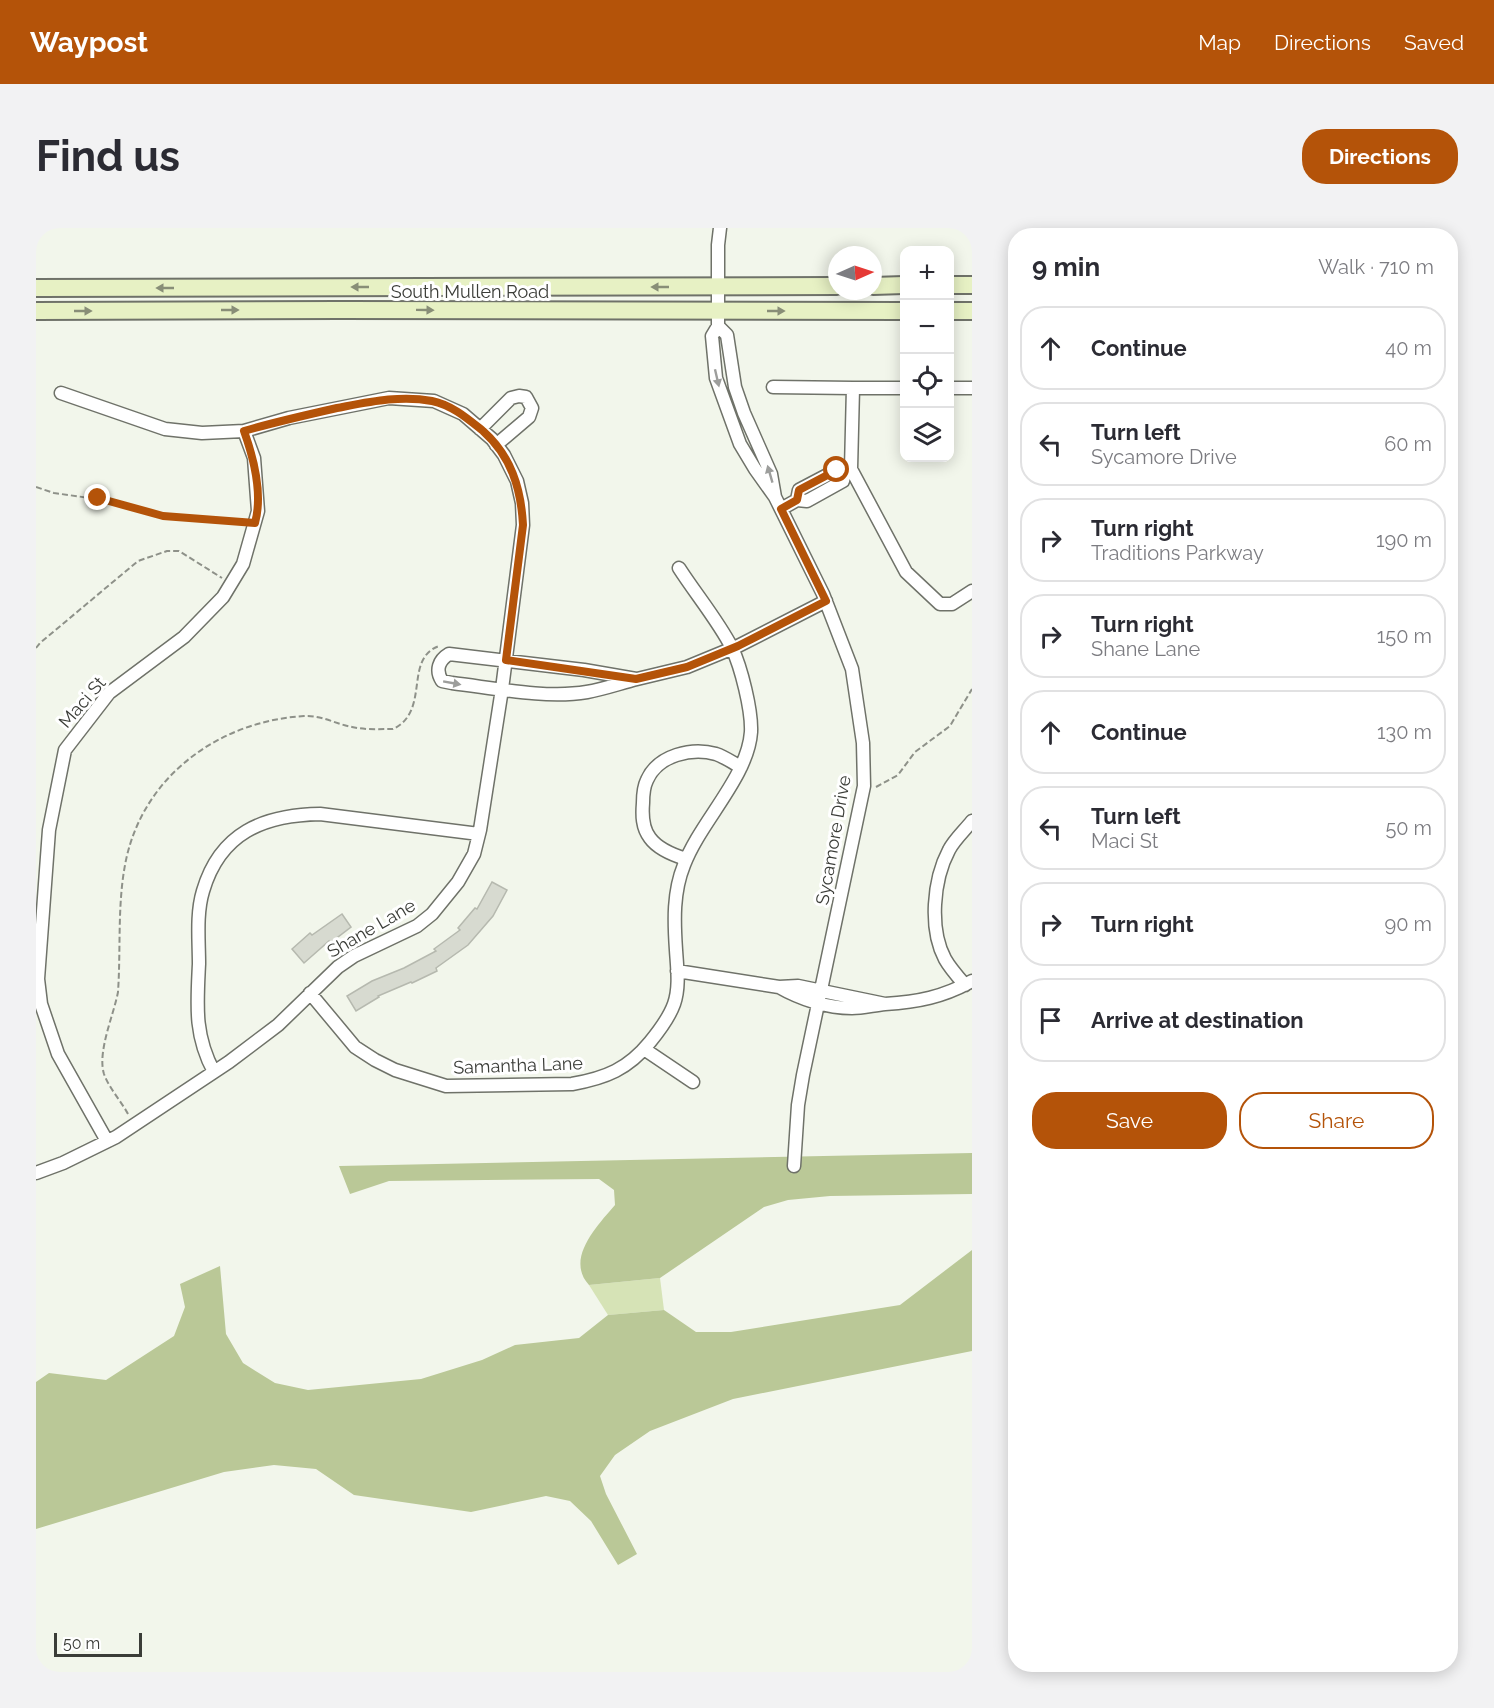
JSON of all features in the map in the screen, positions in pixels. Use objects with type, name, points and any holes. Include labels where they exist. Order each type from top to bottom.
[{"type":"street","points":[[718,318],[720,228]]},
{"type":"street","points":[[882,286],[900,285]]},
{"type":"street","points":[[954,285],[972,285]]},
{"type":"street","name":"South Mullen Road","points":[[36,288],[828,286]]},
{"type":"street","points":[[130,310],[132,288]]},
{"type":"street","name":"South Mullen Road","points":[[36,311],[130,310],[718,318],[900,311]]},
{"type":"street","points":[[954,311],[972,311]]},
{"type":"street","name":"Sycamore Drive","points":[[718,318],[727,335],[735,387],[771,474],[778,503]]},
{"type":"street","name":"Sycamore Drive","points":[[718,318],[712,336],[716,378],[740,444],[778,503],[826,601],[852,669],[863,743],[864,786],[798,1105],[794,1166]]},
{"type":"street","points":[[774,387],[900,388]]},
{"type":"street","points":[[853,388],[848,470],[906,572],[940,604],[952,604],[972,591]]},
{"type":"street","points":[[954,388],[972,388]]},
{"type":"street","name":"Shane Lane","points":[[36,1173],[71,1160],[128,1130],[214,1072],[278,1025],[338,967],[354,956],[410,930],[432,914],[458,882],[474,854],[479,834],[502,689],[523,525],[517,481],[504,455],[463,414],[434,401],[389,398],[289,418],[244,431],[202,433],[165,429],[61,393]]},
{"type":"street","points":[[480,429],[511,398],[526,397],[532,408],[529,417],[496,445]]},
{"type":"street","points":[[730,418],[744,413]]},
{"type":"street","name":"Maci St","points":[[107,1141],[57,1054],[41,1004],[38,979],[49,830],[65,750],[109,693],[184,637],[223,597],[243,564],[258,511],[254,458],[244,431]]},
{"type":"street","points":[[778,503],[797,500],[799,490],[837,470],[848,470]]},
{"type":"street","name":"Samantha Lane","points":[[310,993],[355,1047],[395,1070],[447,1086],[582,1082],[616,1072],[644,1049],[662,1027],[675,1003],[677,881],[690,849],[741,767],[751,732],[749,703],[732,649],[679,568]]},
{"type":"street","points":[[637,678],[449,654],[442,658],[438,665],[438,675],[442,681],[563,694],[586,692],[687,667],[732,649],[826,601]]},
{"type":"street","points":[[686,859],[658,847],[648,837],[642,820],[647,779],[657,766],[673,755],[689,752],[718,754],[741,767]]},
{"type":"street","points":[[214,1072],[203,1047],[197,1019],[199,918],[203,891],[218,858],[231,841],[259,823],[304,814],[320,814],[479,834]]},
{"type":"street","points":[[677,971],[779,987],[796,996],[820,997],[852,1008],[914,1002],[953,992],[968,983],[945,959],[936,936],[934,909],[939,880],[949,850],[972,821]]},
{"type":"street","points":[[644,1049],[693,1082]]},
{"type":"path","points":[[36,487],[54,493],[118,502],[163,516],[255,523]]},
{"type":"path","points":[[36,648],[39,643],[138,561],[167,551],[178,551],[231,584]]},
{"type":"path","points":[[130,1116],[107,1080],[103,1068],[106,1033],[118,992],[121,896],[126,859],[135,830],[145,810],[170,775],[192,755],[214,741],[246,727],[306,716],[318,717],[352,727],[393,729],[398,727],[411,715],[422,659],[432,649],[446,645]]},
{"type":"path","points":[[876,787],[898,776],[915,752],[950,726],[972,689]]},
{"type":"green space","points":[[972,1153],[972,1194],[830,1196],[788,1200],[764,1207],[660,1278],[589,1285],[582,1275],[580,1264],[582,1254],[586,1243],[615,1205],[614,1190],[599,1179],[389,1181],[350,1194],[339,1166]]},
{"type":"green space","points":[[972,1250],[972,1351],[733,1399],[650,1431],[615,1455],[600,1476],[606,1494],[637,1554],[618,1565],[591,1521],[570,1501],[546,1496],[471,1512],[354,1495],[316,1469],[274,1465],[224,1472],[36,1529],[36,1382],[49,1373],[106,1380],[174,1336],[185,1307],[180,1284],[220,1266],[226,1334],[243,1363],[275,1383],[308,1390],[421,1379],[482,1360],[515,1345],[579,1338],[608,1315],[664,1310],[696,1332],[731,1332],[900,1305]]},
{"type":"green space","points":[[660,1278],[664,1310],[608,1315],[589,1285]]},
{"type":"building","points":[[492,882],[507,890],[493,916],[468,945],[436,968],[437,971],[378,996],[356,1011],[347,996],[372,981],[404,968],[436,951],[434,949],[460,930],[458,928],[475,908],[477,909]]},
{"type":"building","points":[[342,914],[351,927],[330,943],[329,941],[304,963],[292,949],[310,933],[312,935]]},
{"type":"route","points":[[98,498],[163,516],[255,523],[258,511],[254,458],[244,431],[289,418],[389,398],[434,401],[463,414],[492,439],[504,455],[517,481],[522,503],[523,525],[506,660],[636,679],[687,667],[738,646],[826,601],[781,509],[797,500],[799,490],[837,470]]}]
